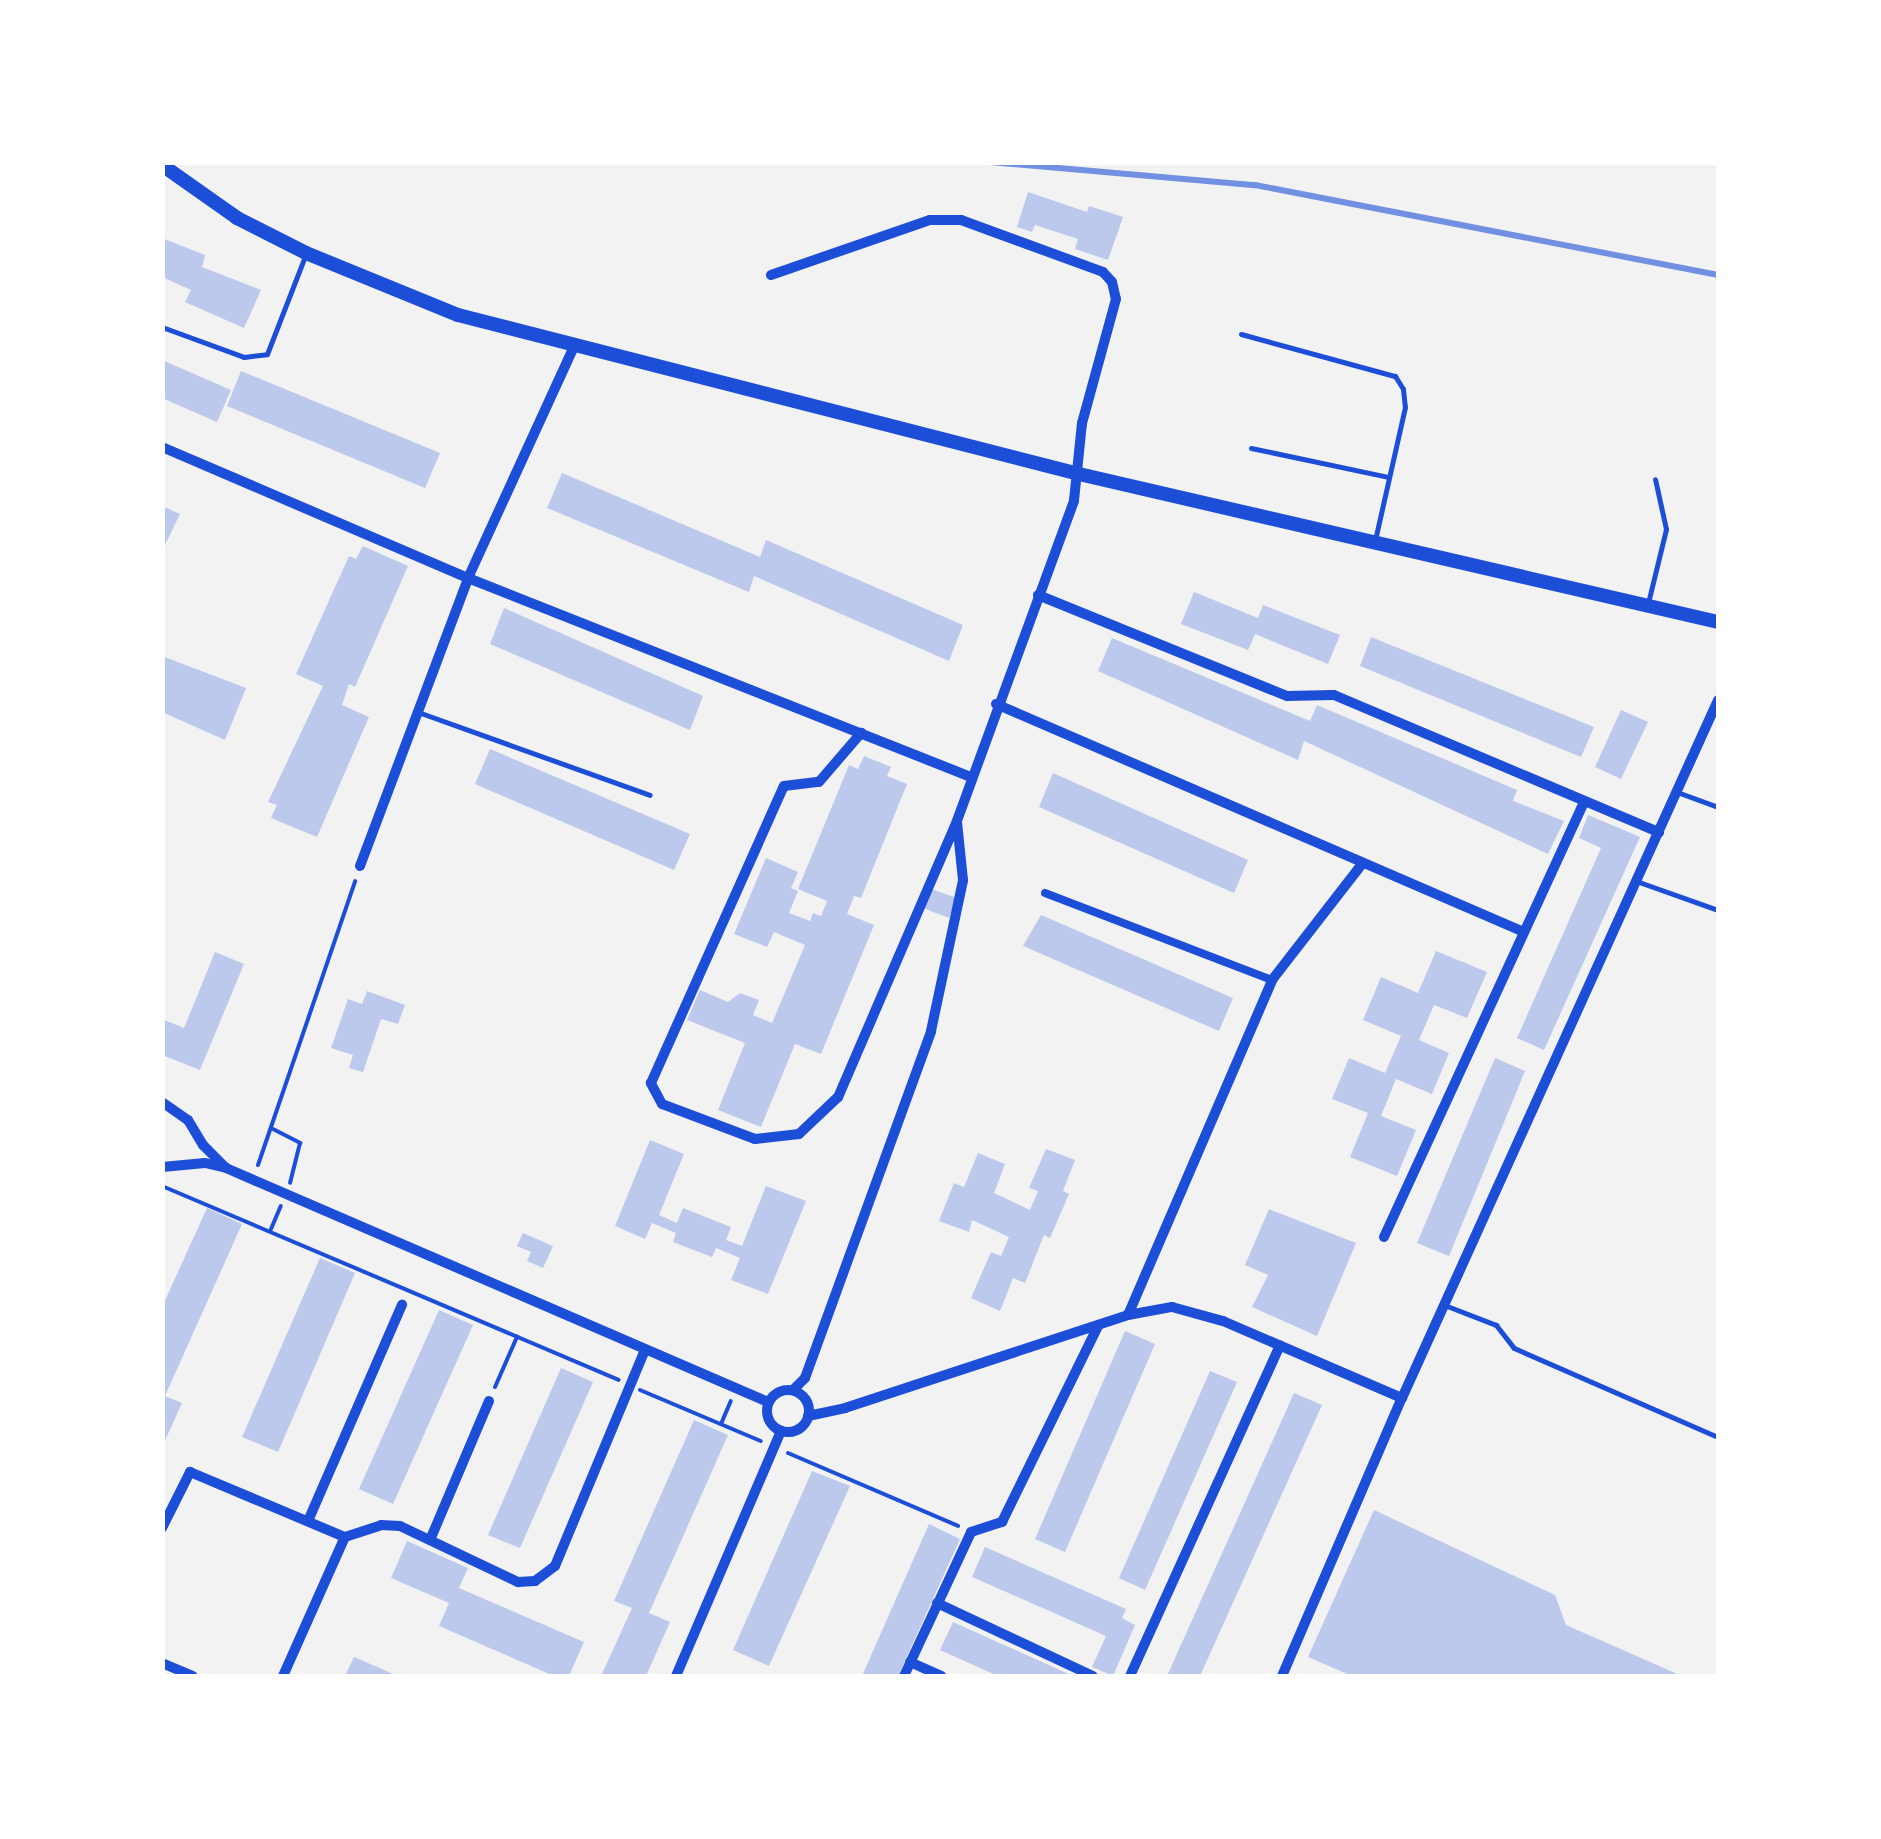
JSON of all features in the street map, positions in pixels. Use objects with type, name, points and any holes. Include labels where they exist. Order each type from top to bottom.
[{"type":"main road","points":[[162,165],[237,218],[306,253],[458,314],[574,348],[1079,474],[1718,622]]},
{"type":"street","points":[[770,276],[930,220],[961,220],[1103,272],[1112,282],[1116,299],[1082,423],[1074,501],[996,704],[958,820],[838,1098],[798,1134],[756,1139],[662,1104],[651,1083],[784,786],[819,782],[861,734]]},
{"type":"street","points":[[360,866],[468,578],[574,348]]},
{"type":"street","points":[[162,447],[468,578],[971,777]]},
{"type":"street","points":[[1038,595],[1287,696],[1334,695],[1583,804],[1659,832]]},
{"type":"street","points":[[1282,1676],[1402,1398],[1639,882],[1718,700]]},
{"type":"street","points":[[996,704],[1524,932]]},
{"type":"street","points":[[1384,1237],[1583,804]]},
{"type":"street","points":[[792,1390],[805,1378],[931,1031],[963,880],[958,820]]},
{"type":"street","points":[[1128,1315],[1272,980],[1362,864]]},
{"type":"street","points":[[1045,892],[1272,980]]},
{"type":"street","points":[[162,1102],[188,1120],[203,1145],[226,1168]]},
{"type":"street","points":[[162,1167],[205,1163],[226,1168],[768,1402]]},
{"type":"street","points":[[308,1522],[402,1305]]},
{"type":"street","points":[[808,1416],[807,1401],[792,1390],[781,1390],[768,1402],[768,1420],[781,1431],[795,1431],[808,1416],[845,1408],[1128,1315],[1172,1307],[1193,1310],[1402,1398]]},
{"type":"street","points":[[904,1676],[971,1532],[1002,1522],[1099,1326]]},
{"type":"street","points":[[1130,1676],[1280,1345]]},
{"type":"street","points":[[162,1528],[190,1472],[345,1537],[382,1525],[400,1526],[518,1582],[535,1581],[554,1566],[645,1350]]},
{"type":"street","points":[[430,1540],[489,1402]]},
{"type":"street","points":[[676,1676],[781,1431]]},
{"type":"street","points":[[283,1676],[345,1537]]},
{"type":"street","points":[[937,1603],[1094,1676]]},
{"type":"street","points":[[910,1662],[941,1676]]},
{"type":"street","points":[[162,1664],[192,1676]]},
{"type":"lane","points":[[162,327],[244,357],[267,354],[306,253]]},
{"type":"lane","points":[[1240,334],[1395,376],[1403,389],[1405,407],[1374,542]]},
{"type":"lane","points":[[1250,448],[1389,477]]},
{"type":"lane","points":[[1647,606],[1666,529],[1655,480]]},
{"type":"lane","points":[[418,712],[650,795]]},
{"type":"lane","points":[[1677,792],[1718,807]]},
{"type":"lane","points":[[1639,882],[1718,910]]},
{"type":"lane","points":[[1444,1306],[1496,1325],[1514,1348],[1718,1438]]},
{"type":"lane","points":[[1718,1614],[1718,1629]]},
{"type":"path","points":[[253,1179],[360,866]]},
{"type":"path","points":[[271,1128],[300,1142],[286,1194],[271,1229]]},
{"type":"path","points":[[162,1186],[271,1229],[971,1532]]},
{"type":"path","points":[[489,1402],[518,1337]]},
{"type":"building","points":[[1028,192],[1087,212],[1089,206],[1123,217],[1108,260],[1075,249],[1078,239],[1035,225],[1032,232],[1017,227]]},
{"type":"building","points":[[162,238],[205,255],[202,267],[261,290],[244,328],[185,302],[191,290],[162,277]]},
{"type":"building","points":[[162,360],[231,390],[217,422],[162,398]]},
{"type":"building","points":[[241,371],[440,453],[425,488],[227,406]]},
{"type":"building","points":[[562,473],[760,557],[766,540],[963,625],[949,661],[754,576],[749,592],[547,508]]},
{"type":"building","points":[[162,506],[180,514],[162,551]]},
{"type":"building","points":[[363,546],[408,566],[355,687],[349,684],[342,705],[369,717],[317,837],[271,818],[277,805],[268,802],[323,686],[296,674],[349,556],[356,559]]},
{"type":"building","points":[[1194,592],[1258,618],[1263,605],[1340,635],[1328,664],[1255,634],[1248,650],[1181,624]]},
{"type":"building","points":[[504,608],[703,696],[690,730],[490,644]]},
{"type":"building","points":[[1371,637],[1594,727],[1581,757],[1360,666]]},
{"type":"building","points":[[1112,638],[1310,721],[1317,705],[1517,790],[1513,801],[1564,821],[1548,854],[1304,741],[1298,760],[1098,671]]},
{"type":"building","points":[[162,656],[246,688],[225,740],[162,712]]},
{"type":"building","points":[[1621,710],[1648,722],[1621,779],[1595,767]]},
{"type":"building","points":[[490,749],[690,834],[674,870],[475,784]]},
{"type":"building","points":[[864,756],[891,767],[887,776],[907,784],[861,898],[854,896],[847,914],[874,925],[821,1054],[795,1044],[761,1127],[718,1110],[745,1043],[687,1020],[700,990],[728,1002],[740,993],[759,1000],[753,1015],[772,1023],[805,945],[774,932],[767,947],[734,934],[766,858],[798,872],[791,888],[798,891],[789,913],[810,921],[813,913],[821,916],[827,901],[798,889],[849,765],[858,769]]},
{"type":"building","points":[[1053,773],[1248,860],[1234,893],[1039,807]]},
{"type":"building","points":[[1588,815],[1640,837],[1544,1050],[1517,1038],[1601,848],[1579,838]]},
{"type":"building","points":[[931,889],[957,898],[949,918],[923,908]]},
{"type":"building","points":[[1041,915],[1233,998],[1219,1031],[1023,946]]},
{"type":"building","points":[[1436,951],[1487,972],[1467,1018],[1434,1005],[1419,1040],[1449,1053],[1432,1094],[1396,1079],[1381,1116],[1416,1130],[1397,1176],[1350,1157],[1368,1113],[1332,1099],[1349,1058],[1385,1073],[1401,1036],[1363,1020],[1381,977],[1418,993]]},
{"type":"building","points":[[215,952],[244,964],[200,1070],[162,1055],[162,1019],[184,1028]]},
{"type":"building","points":[[367,991],[405,1005],[398,1024],[381,1019],[363,1072],[349,1068],[353,1055],[331,1048],[348,999],[362,1004]]},
{"type":"building","points":[[1495,1058],[1525,1071],[1449,1256],[1417,1243]]},
{"type":"building","points":[[650,1140],[684,1154],[659,1215],[677,1223],[683,1208],[731,1227],[726,1240],[742,1246],[766,1186],[806,1201],[768,1294],[731,1280],[740,1258],[716,1248],[712,1257],[673,1242],[676,1233],[652,1223],[645,1239],[615,1226]]},
{"type":"building","points":[[1046,1149],[1075,1160],[1063,1191],[1069,1194],[1050,1238],[1044,1235],[1025,1283],[1013,1278],[1000,1311],[971,1298],[991,1252],[1001,1256],[1009,1237],[972,1220],[969,1232],[939,1221],[954,1183],[964,1187],[978,1153],[1005,1164],[994,1193],[1030,1210],[1038,1191],[1029,1188]]},
{"type":"building","points":[[207,1208],[242,1224],[165,1396],[182,1403],[162,1447],[162,1307]]},
{"type":"building","points":[[1269,1209],[1356,1243],[1317,1336],[1252,1307],[1268,1275],[1245,1265]]},
{"type":"building","points":[[523,1233],[553,1246],[543,1268],[527,1261],[531,1252],[517,1246]]},
{"type":"building","points":[[320,1258],[355,1273],[278,1452],[242,1437]]},
{"type":"building","points":[[439,1310],[473,1325],[393,1504],[359,1489]]},
{"type":"building","points":[[1125,1331],[1155,1344],[1065,1552],[1035,1539]]},
{"type":"building","points":[[561,1368],[593,1382],[520,1548],[488,1535]]},
{"type":"building","points":[[1210,1371],[1237,1382],[1145,1590],[1119,1578]]},
{"type":"building","points":[[1294,1393],[1322,1405],[1200,1676],[1167,1676]]},
{"type":"building","points":[[694,1420],[728,1435],[649,1613],[670,1622],[646,1676],[601,1676],[632,1608],[614,1601]]},
{"type":"building","points":[[812,1471],[850,1486],[769,1666],[733,1650]]},
{"type":"building","points":[[1374,1510],[1555,1595],[1566,1625],[1682,1676],[1352,1676],[1308,1657]]},
{"type":"building","points":[[929,1524],[960,1539],[898,1676],[862,1676]]},
{"type":"building","points":[[407,1541],[468,1568],[459,1588],[584,1642],[569,1676],[554,1676],[439,1626],[449,1603],[391,1578]]},
{"type":"building","points":[[985,1547],[1126,1609],[1122,1618],[1135,1625],[1113,1676],[1092,1667],[1106,1636],[972,1577]]},
{"type":"building","points":[[953,1622],[1073,1676],[998,1676],[940,1650]]},
{"type":"building","points":[[354,1657],[398,1676],[345,1676]]},
{"type":"railway","points":[[990,162],[1255,185],[1718,275]]}]
